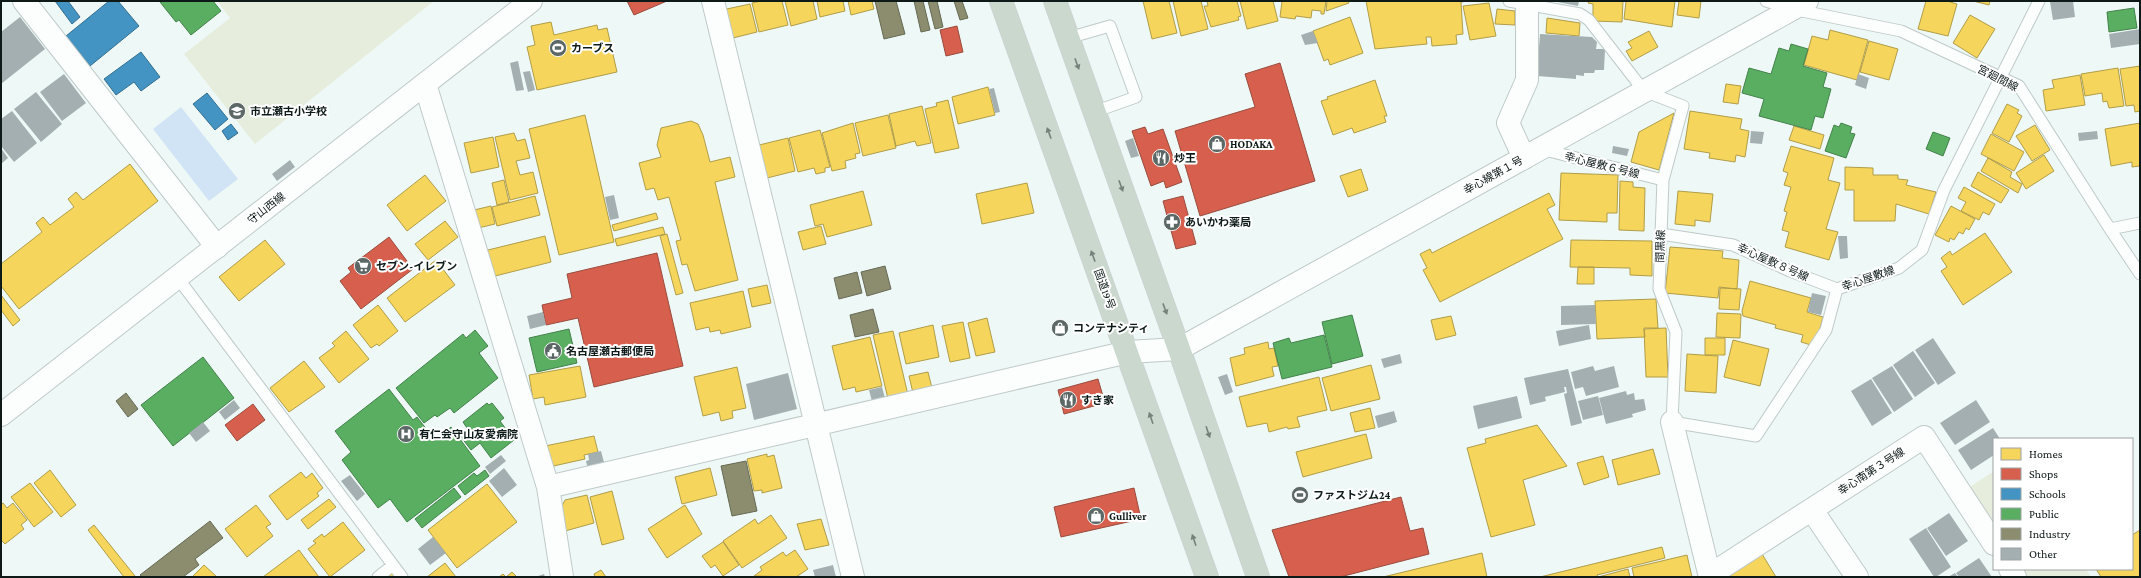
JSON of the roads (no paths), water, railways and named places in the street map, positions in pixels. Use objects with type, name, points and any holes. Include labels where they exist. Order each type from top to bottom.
[{"type":"highway","name":"国道19号","points":[[1001,1],[1128,352],[1207,577]]},
{"type":"highway","points":[[1055,1],[1179,349],[1258,577]]},
{"type":"street","points":[[24,1],[216,247]]},
{"type":"street","name":"守山西線","points":[[1,415],[531,1]]},
{"type":"street","points":[[713,1],[853,577]]},
{"type":"street","points":[[1521,2],[1527,80],[1508,123],[1532,154]]},
{"type":"street","name":"幸心線第１号","points":[[1179,349],[1800,5]]},
{"type":"street","points":[[425,84],[548,487],[562,577]]},
{"type":"street","points":[[548,487],[1128,352],[1179,349]]},
{"type":"street","name":"間黒線","points":[[1672,422],[1710,576]]},
{"type":"street","name":"幸心南第３号線","points":[[1710,576],[1924,437],[1993,542]]},
{"type":"street","points":[[1812,510],[1857,577]]},
{"type":"lane","name":"宮廻間線","points":[[1766,1],[1800,5],[1901,31],[2019,86],[2140,274]]},
{"type":"lane","name":"幸心屋敷線","points":[[1672,422],[1756,436],[1826,330],[1837,289],[1899,268],[1922,250],[1944,190],[2038,1]]},
{"type":"lane","points":[[1521,2],[1580,14],[1589,20],[1644,91]]},
{"type":"lane","points":[[1068,38],[1110,26],[1136,97],[1094,112]]},
{"type":"lane","name":"間黒線","points":[[1644,91],[1683,106],[1662,180],[1659,290],[1676,332],[1672,422]]},
{"type":"lane","name":"幸心屋敷６号線","points":[[1532,154],[1662,180]]},
{"type":"lane","points":[[2110,229],[2140,223]]},
{"type":"lane","name":"幸心屋敷８号線","points":[[1661,234],[1733,245],[1790,271],[1837,289]]},
{"type":"lane","points":[[177,277],[402,577]]},
{"type":"lane","points":[[378,577],[393,565]]},
{"type":"water","points":[[181,107],[238,179],[209,201],[153,129]]},
{"type":"place","name":"カーブス","points":[[558,48]]},
{"type":"place","name":"市立瀬古小学校","points":[[237,111]]},
{"type":"place","name":"HODAKA","points":[[1217,144]]},
{"type":"place","name":"炒王","points":[[1161,158]]},
{"type":"place","name":"あいかわ薬局","points":[[1172,222]]},
{"type":"place","name":"セブン-イレブン","points":[[363,266]]},
{"type":"place","name":"コンテナシティ","points":[[1060,328]]},
{"type":"place","name":"名古屋瀬古郵便局","points":[[553,351]]},
{"type":"place","name":"すき家","points":[[1068,400]]},
{"type":"place","name":"有仁会守山友愛病院","points":[[406,434]]},
{"type":"place","name":"ファストジム24","points":[[1300,495]]},
{"type":"place","name":"Gulliver","points":[[1096,516]]}]
